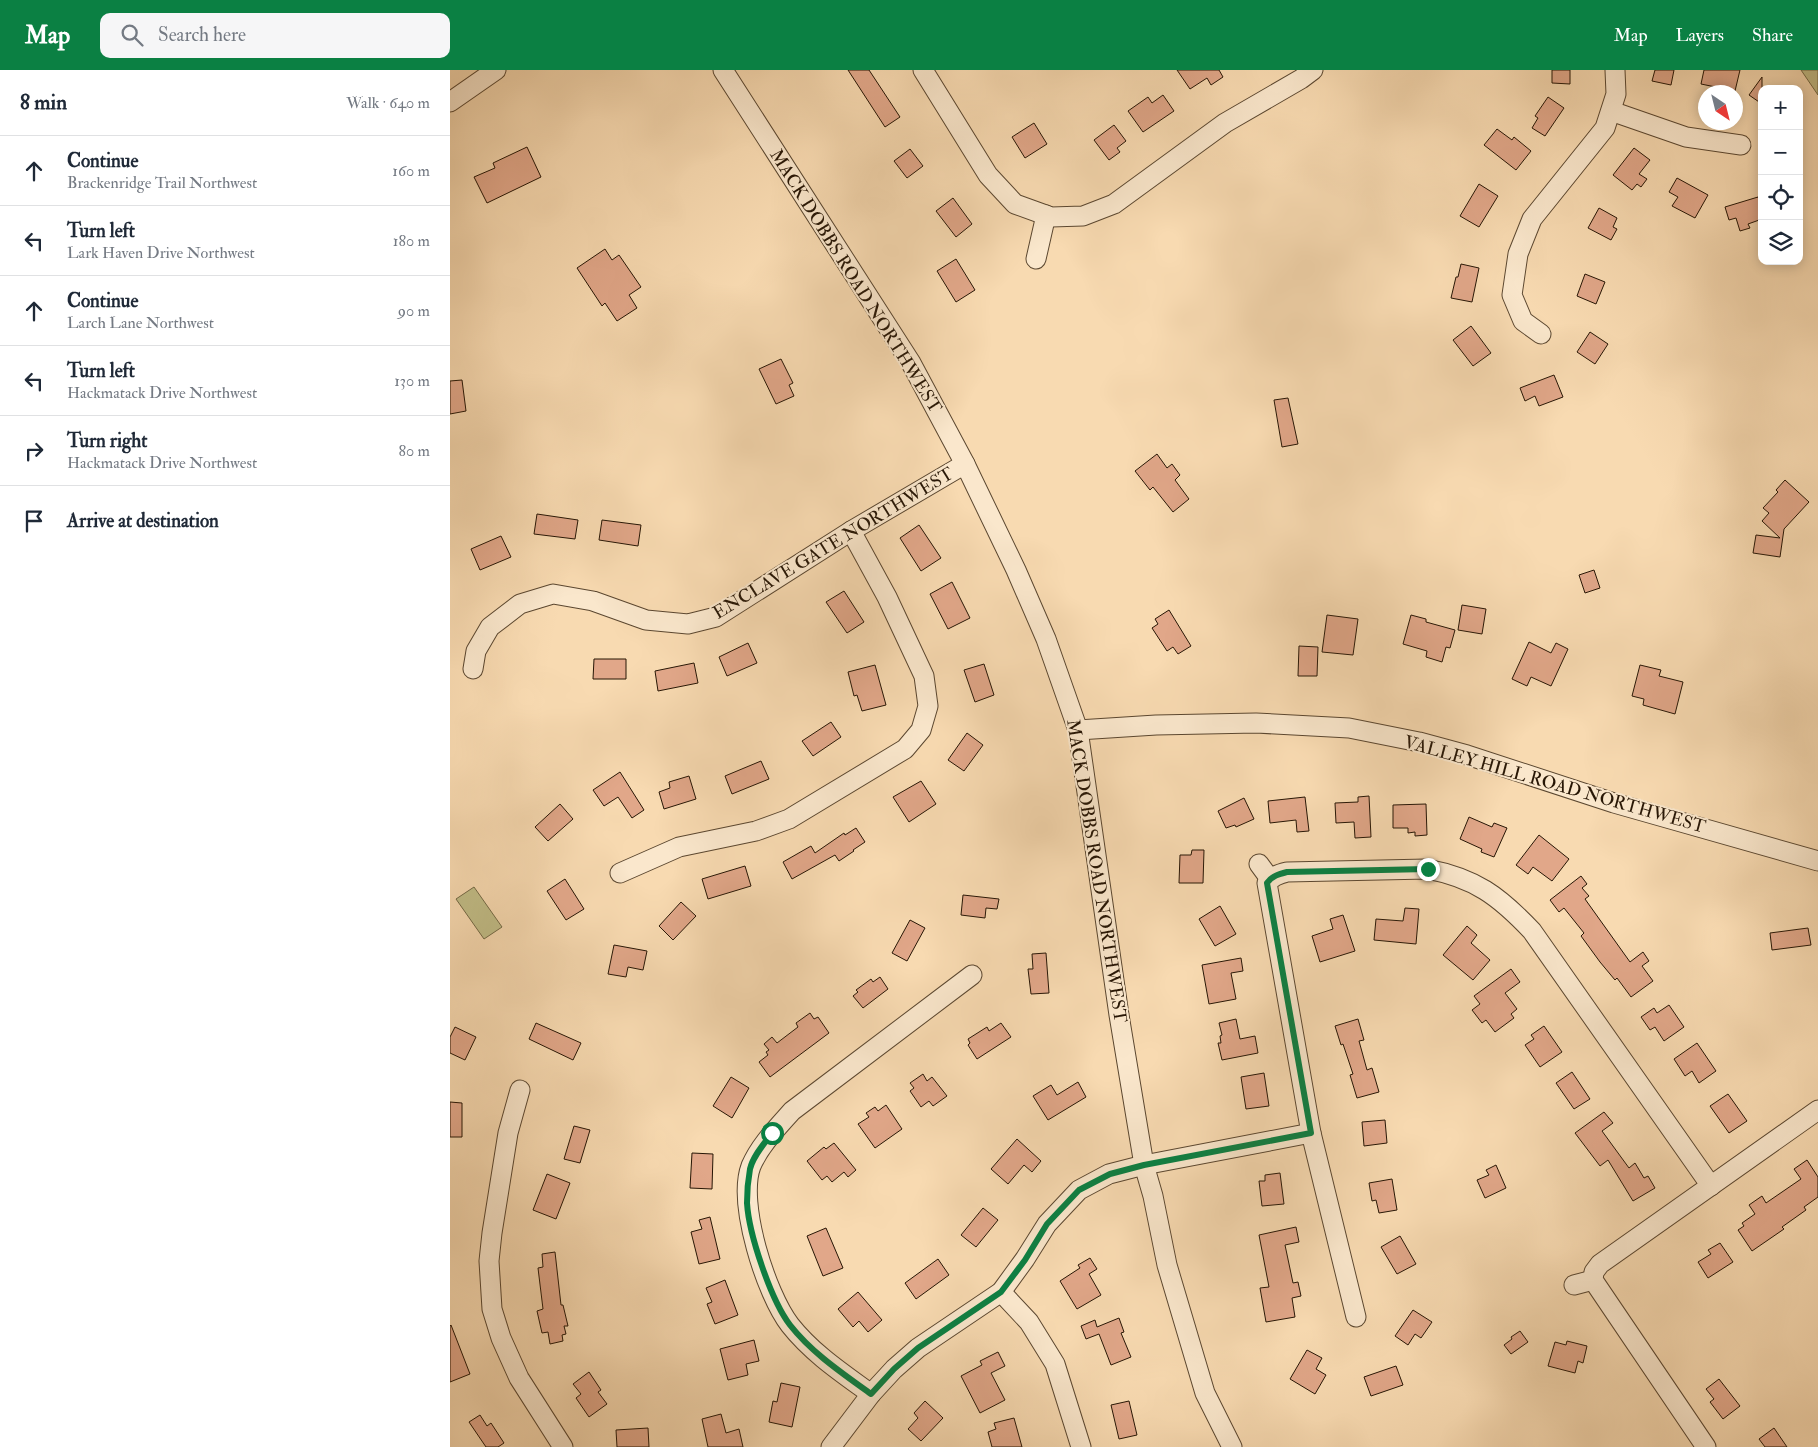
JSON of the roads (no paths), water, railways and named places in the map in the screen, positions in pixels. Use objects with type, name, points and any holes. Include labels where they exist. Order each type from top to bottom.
[{"type":"street","points":[[450,102],[496,70]]},
{"type":"street","name":"MACK DOBBS ROAD NORTHWEST","points":[[723,70],[911,363],[965,464],[1016,570],[1046,639],[1078,730],[1118,1005],[1144,1165],[1153,1196],[1167,1265],[1205,1393],[1232,1447]]},
{"type":"street","points":[[923,70],[988,175],[1016,204],[1051,217],[1083,216],[1114,204],[1225,122],[1301,79],[1313,70]]},
{"type":"street","points":[[1542,334],[1523,321],[1512,295],[1518,254],[1532,219],[1605,128],[1616,94],[1615,70]]},
{"type":"street","points":[[1610,111],[1686,137],[1741,145]]},
{"type":"street","points":[[1036,259],[1046,216]]},
{"type":"street","name":"ENCLAVE GATE NORTHWEST","points":[[472,669],[476,651],[490,627],[520,604],[553,594],[593,601],[646,620],[688,624],[716,617],[851,531],[965,464]]},
{"type":"street","points":[[620,873],[679,847],[756,831],[789,819],[906,749],[921,730],[928,706],[924,676],[887,598],[851,531]]},
{"type":"street","name":"VALLEY HILL ROAD NORTHWEST","points":[[1078,730],[1256,722],[1349,728],[1418,742],[1467,755],[1614,803],[1818,860]]},
{"type":"street","points":[[1356,1317],[1311,1133],[1264,872],[1277,874],[1287,872],[1428,869],[1472,882],[1495,896],[1532,931],[1711,1186]]},
{"type":"street","points":[[871,1394],[825,1361],[789,1324],[779,1307],[759,1255],[751,1227],[747,1204],[751,1168],[757,1154],[772,1133],[792,1111],[972,975]]},
{"type":"street","points":[[520,1090],[508,1133],[488,1261],[492,1309],[501,1338],[519,1378],[563,1447]]},
{"type":"street","points":[[1706,1447],[1593,1280],[1594,1272],[1600,1264],[1818,1110]]},
{"type":"street","points":[[832,1447],[871,1394],[894,1369],[918,1348],[1001,1292],[1025,1260],[1047,1224],[1079,1190],[1110,1174],[1144,1165],[1311,1133]]},
{"type":"street","points":[[1574,1285],[1593,1280]]},
{"type":"street","points":[[1001,1292],[1029,1322],[1055,1364],[1081,1447]]}]
